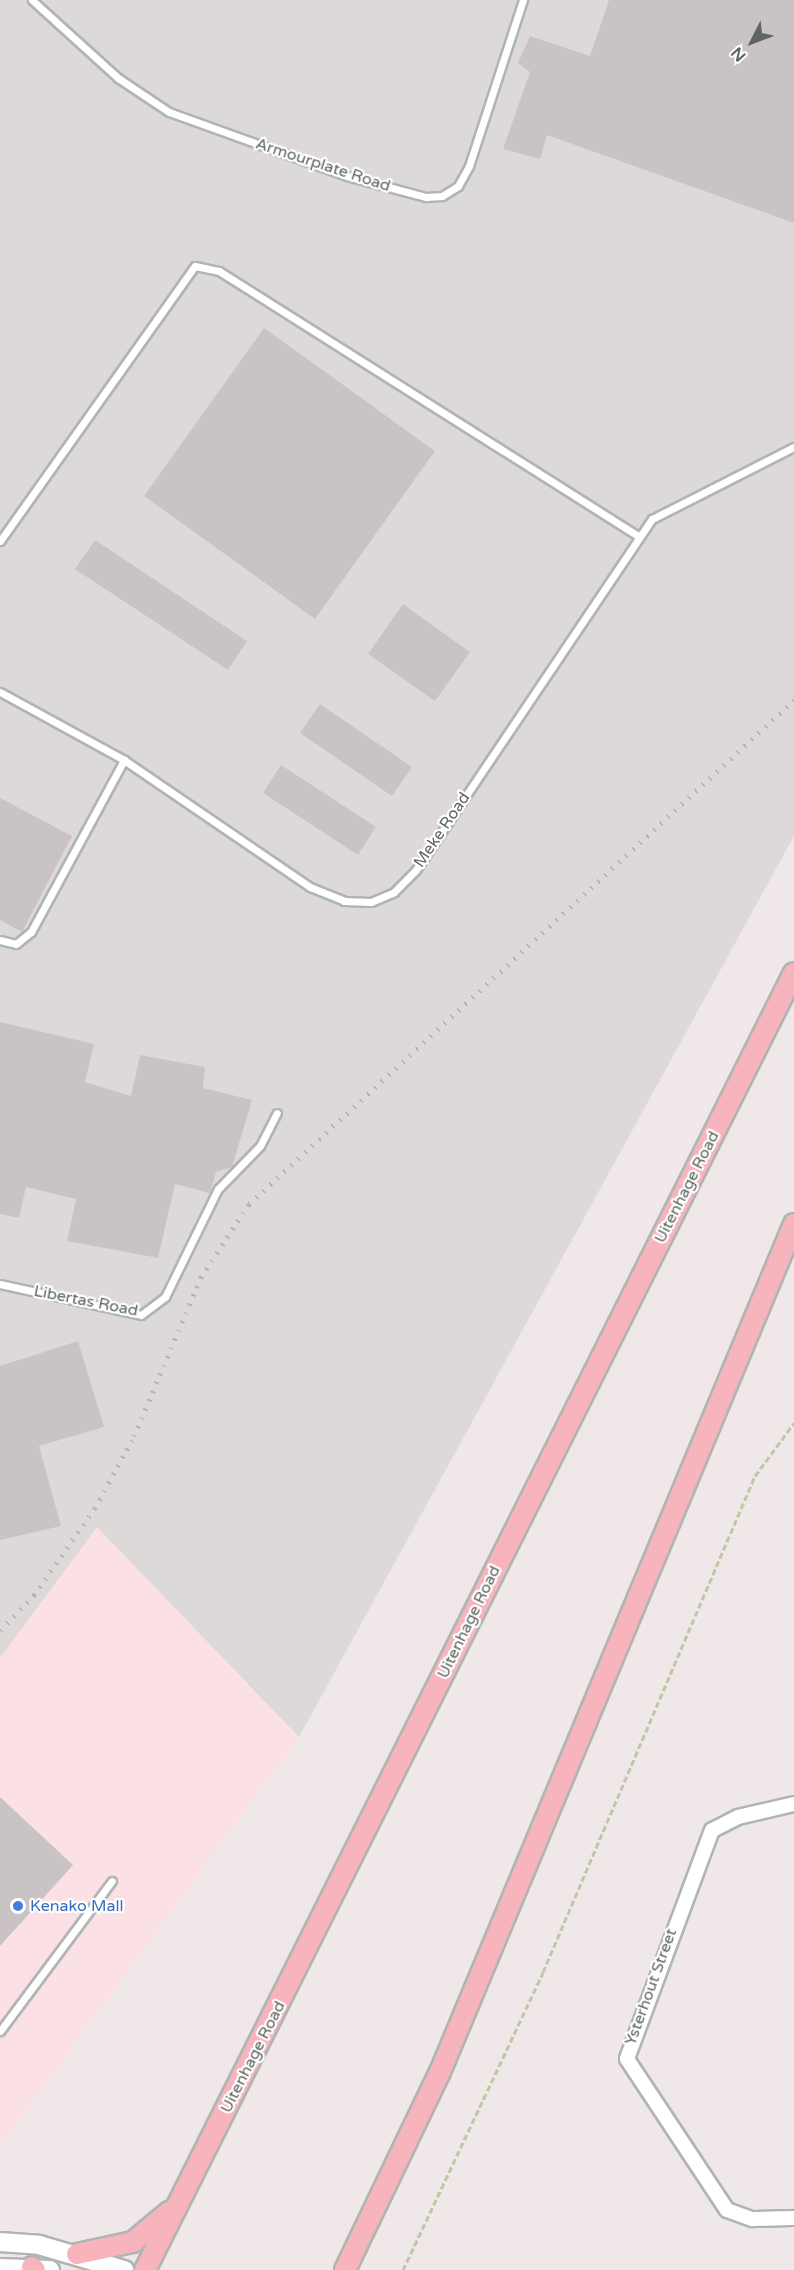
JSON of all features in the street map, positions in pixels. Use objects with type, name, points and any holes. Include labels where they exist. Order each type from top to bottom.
[{"type":"main road","name":"Uitenhage Road","points":[[145,2270],[794,974]]},
{"type":"main road","points":[[346,2269],[440,2072],[794,1224]]},
{"type":"main road","points":[[77,2254],[133,2242],[180,2202]]},
{"type":"main road","points":[[0,2242],[77,2254],[124,2270]]},
{"type":"main road","points":[[0,2268],[39,2269]]},
{"type":"street","name":"Ysterhout Street","points":[[794,1804],[738,1817],[712,1830],[627,2059],[727,2210],[752,2219],[794,2218]]},
{"type":"lane","name":"Armourplate Road","points":[[32,0],[118,78],[169,112],[347,176],[426,197],[442,196],[458,186],[469,166],[523,0]]},
{"type":"lane","points":[[0,541],[195,266],[219,271],[638,535]]},
{"type":"lane","name":"Meke Road","points":[[0,692],[124,760],[310,887],[344,901],[371,902],[394,892],[416,870],[638,535],[671,505],[794,447]]},
{"type":"lane","points":[[0,940],[16,944],[32,932],[124,760]]},
{"type":"lane","name":"Libertas Road","points":[[0,1284],[141,1315],[165,1297],[218,1189],[260,1146],[277,1113]]},
{"type":"lane","points":[[0,2031],[112,1881]]},
{"type":"path","points":[[403,2270],[543,1972],[755,1476],[794,1423]]},
{"type":"shaded area","points":[[0,0],[794,0],[794,836],[299,1737],[97,1527],[0,1658]]},
{"type":"shaded area","points":[[97,1527],[299,1737],[0,2146],[0,1658]]},
{"type":"building","points":[[609,0],[794,0],[794,223],[547,135],[540,159],[503,149],[530,72],[518,63],[530,36],[590,56]]},
{"type":"building","points":[[264,328],[435,451],[315,619],[144,496]]},
{"type":"building","points":[[95,540],[247,641],[228,670],[75,569]]},
{"type":"building","points":[[403,604],[470,652],[435,701],[368,654]]},
{"type":"building","points":[[320,704],[412,767],[392,796],[300,733]]},
{"type":"building","points":[[281,765],[376,827],[358,855],[263,793]]},
{"type":"building","points":[[0,798],[72,836],[22,932],[0,920]]},
{"type":"building","points":[[0,1022],[94,1044],[85,1082],[131,1096],[140,1055],[205,1067],[203,1088],[252,1100],[232,1167],[216,1172],[210,1193],[175,1184],[158,1258],[67,1241],[76,1199],[26,1187],[19,1218],[0,1214]]},
{"type":"building","points":[[78,1341],[104,1427],[39,1446],[61,1526],[0,1540],[0,1366]]},
{"type":"building","name":"Kenako Mall","points":[[0,1797],[73,1865],[0,1946]]},
{"type":"railway","points":[[0,1630],[34,1595],[95,1508],[134,1436],[201,1277],[249,1204],[794,700]]},
{"type":"place","name":"Kenako Mall","points":[[18,1906]]}]
